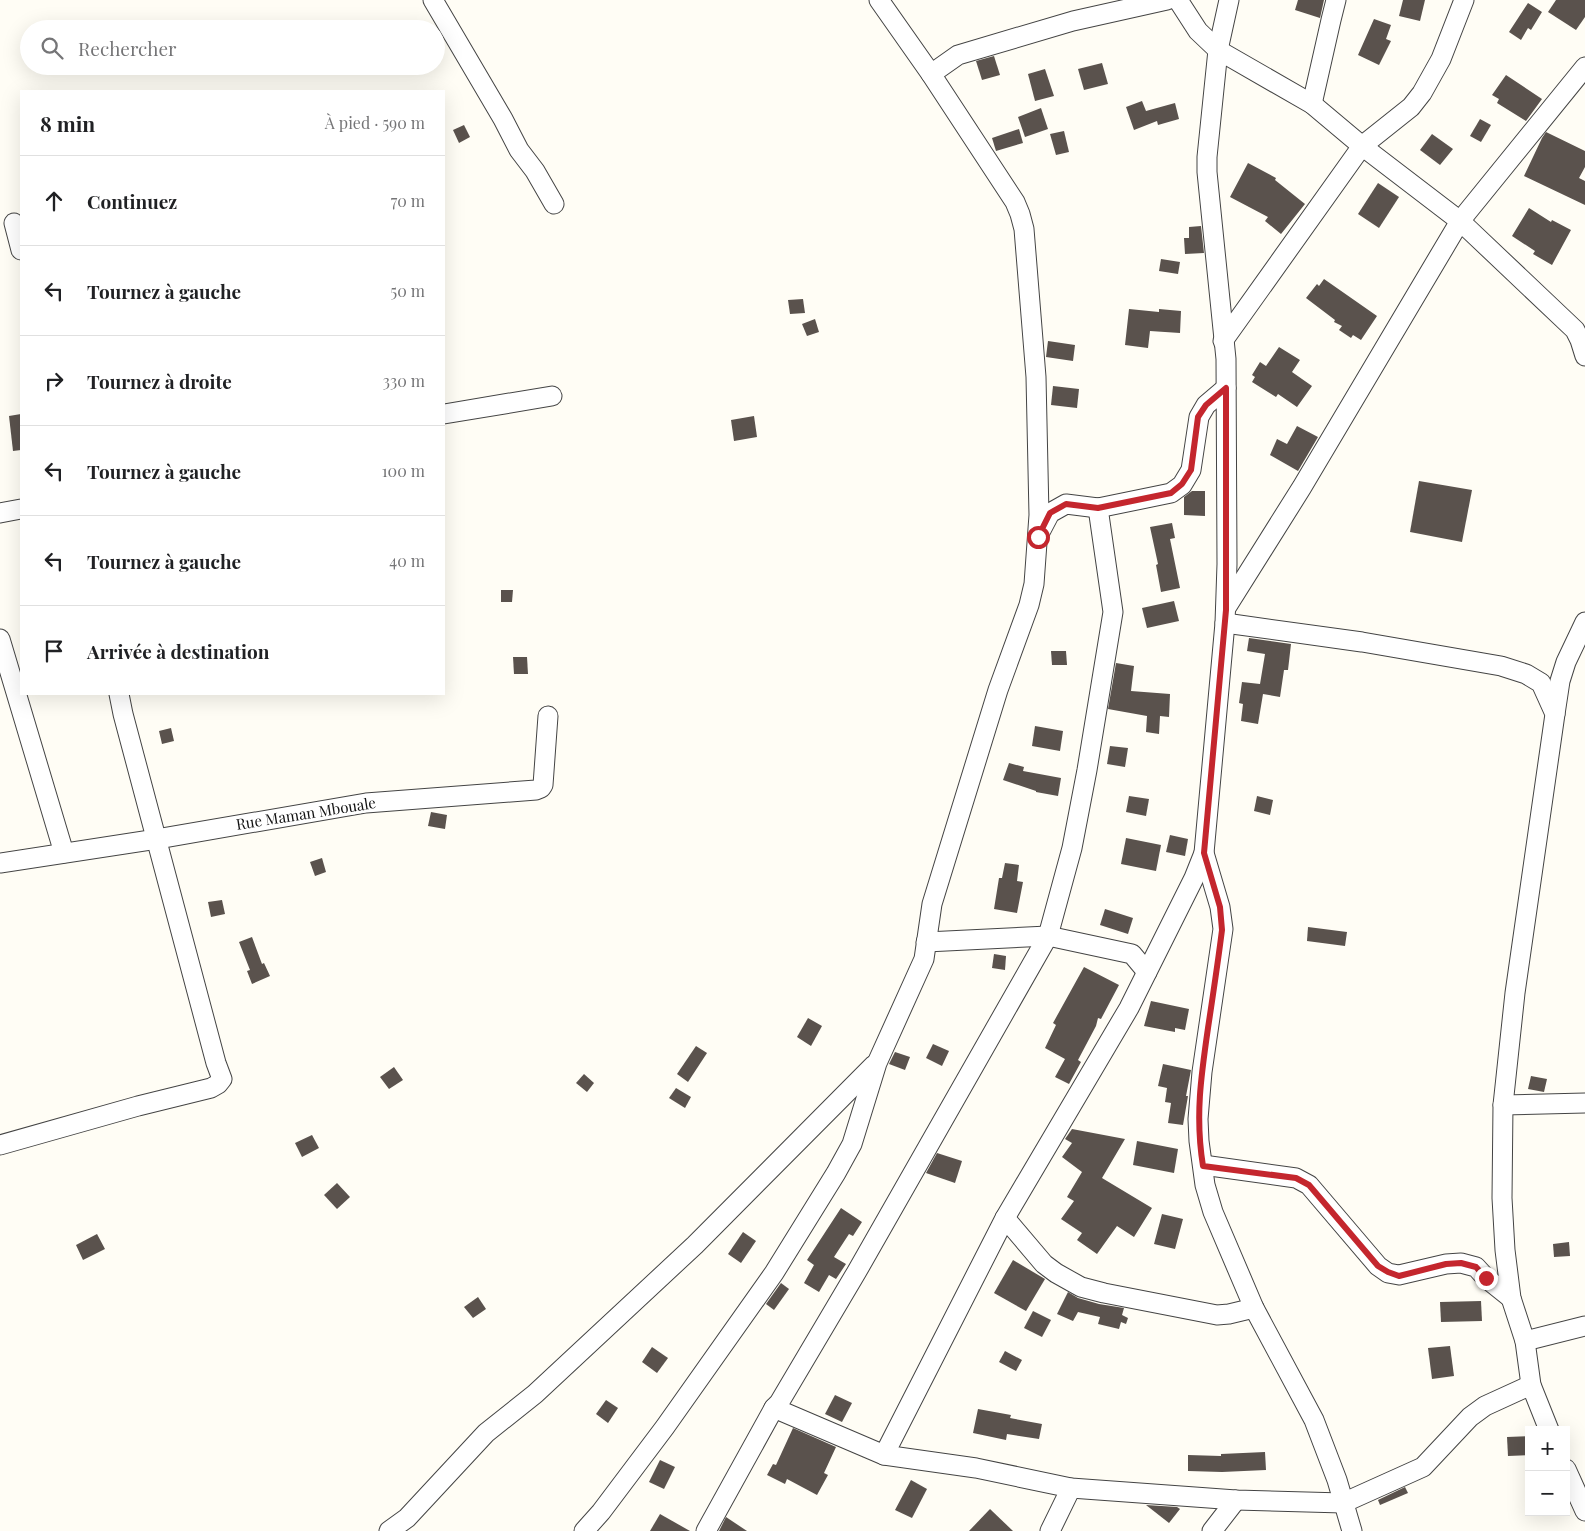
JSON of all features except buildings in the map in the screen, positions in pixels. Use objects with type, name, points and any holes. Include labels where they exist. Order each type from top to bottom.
[{"type":"street","points":[[433,0],[445,20]]},
{"type":"street","points":[[584,1531],[601,1512],[665,1427],[774,1273],[852,1144],[877,1062],[924,958],[932,904],[998,690],[1029,605],[1034,584],[1039,516],[1036,377],[1024,229],[1015,202],[931,74],[879,0]]},
{"type":"street","points":[[931,74],[958,54],[1073,21],[1167,0]]},
{"type":"street","points":[[1178,0],[1198,31],[1218,50],[1312,104],[1362,146],[1460,221],[1575,330],[1585,356]]},
{"type":"street","points":[[884,1455],[1005,1218],[1129,1008],[1194,878],[1204,853],[1225,616],[1226,388],[1226,359],[1207,157],[1218,50],[1230,0]]},
{"type":"street","points":[[1312,104],[1336,0]]},
{"type":"street","points":[[1223,341],[1362,146],[1411,107],[1422,93],[1441,59],[1464,0]]},
{"type":"street","points":[[445,20],[494,103],[519,150],[535,171],[554,204]]},
{"type":"street","points":[[1225,616],[1460,221],[1585,67]]},
{"type":"street","points":[[14,223],[20,246]]},
{"type":"street","points":[[1038,537],[1050,513],[1066,504],[1098,508],[1171,493],[1182,484],[1191,470],[1198,417],[1206,405],[1226,388]]},
{"type":"street","points":[[445,414],[552,396]]},
{"type":"street","points":[[706,1531],[774,1408],[779,1403],[856,1273],[1048,936],[1072,848],[1089,760],[1112,612],[1098,508]]},
{"type":"street","points":[[0,514],[20,509]]},
{"type":"street","points":[[1225,616],[1501,666],[1526,674],[1541,682],[1555,714]]},
{"type":"street","points":[[1547,1426],[1531,1385],[1525,1341],[1511,1298],[1505,1250],[1503,1207],[1503,1105],[1515,993],[1560,681],[1566,662],[1585,622]]},
{"type":"street","points":[[0,639],[64,853]]},
{"type":"street","points":[[0,1145],[138,1106],[211,1088],[222,1079],[216,1063],[123,714],[120,695]]},
{"type":"street","name":"Rue Maman Mbouale","points":[[0,862],[157,839],[366,803],[536,790],[543,785],[548,716]]},
{"type":"street","points":[[1204,853],[1220,907],[1222,930],[1202,1072],[1198,1119],[1199,1141],[1206,1185],[1213,1212],[1254,1308],[1310,1412],[1337,1480],[1352,1531]]},
{"type":"street","points":[[926,942],[1048,936],[1132,954],[1147,972]]},
{"type":"street","points":[[389,1531],[407,1518],[486,1433],[535,1394],[695,1245],[877,1062]]},
{"type":"street","points":[[1503,1105],[1585,1103]]},
{"type":"street","points":[[1203,1166],[1296,1178],[1309,1185],[1378,1266],[1388,1272],[1399,1276],[1446,1264],[1461,1263],[1476,1267],[1486,1278],[1511,1298]]},
{"type":"street","points":[[1005,1218],[1044,1264],[1081,1287],[1217,1314],[1228,1314],[1254,1308]]},
{"type":"street","points":[[1525,1341],[1585,1326]]},
{"type":"street","points":[[774,1408],[884,1455],[976,1468],[1071,1488],[1236,1500],[1343,1502],[1423,1467],[1470,1417],[1485,1406],[1531,1385]]},
{"type":"street","points":[[1567,1471],[1585,1512]]},
{"type":"street","points":[[1050,1531],[1071,1488]]},
{"type":"street","points":[[1212,1531],[1236,1500]]},
{"type":"route","points":[[1038,537],[1050,513],[1066,504],[1098,508],[1171,493],[1182,484],[1191,470],[1198,417],[1206,405],[1226,388],[1226,610],[1204,853],[1220,907],[1222,930],[1202,1072],[1198,1119],[1203,1166],[1296,1178],[1309,1185],[1378,1266],[1388,1272],[1399,1276],[1446,1264],[1461,1263],[1476,1267],[1486,1278]]}]
